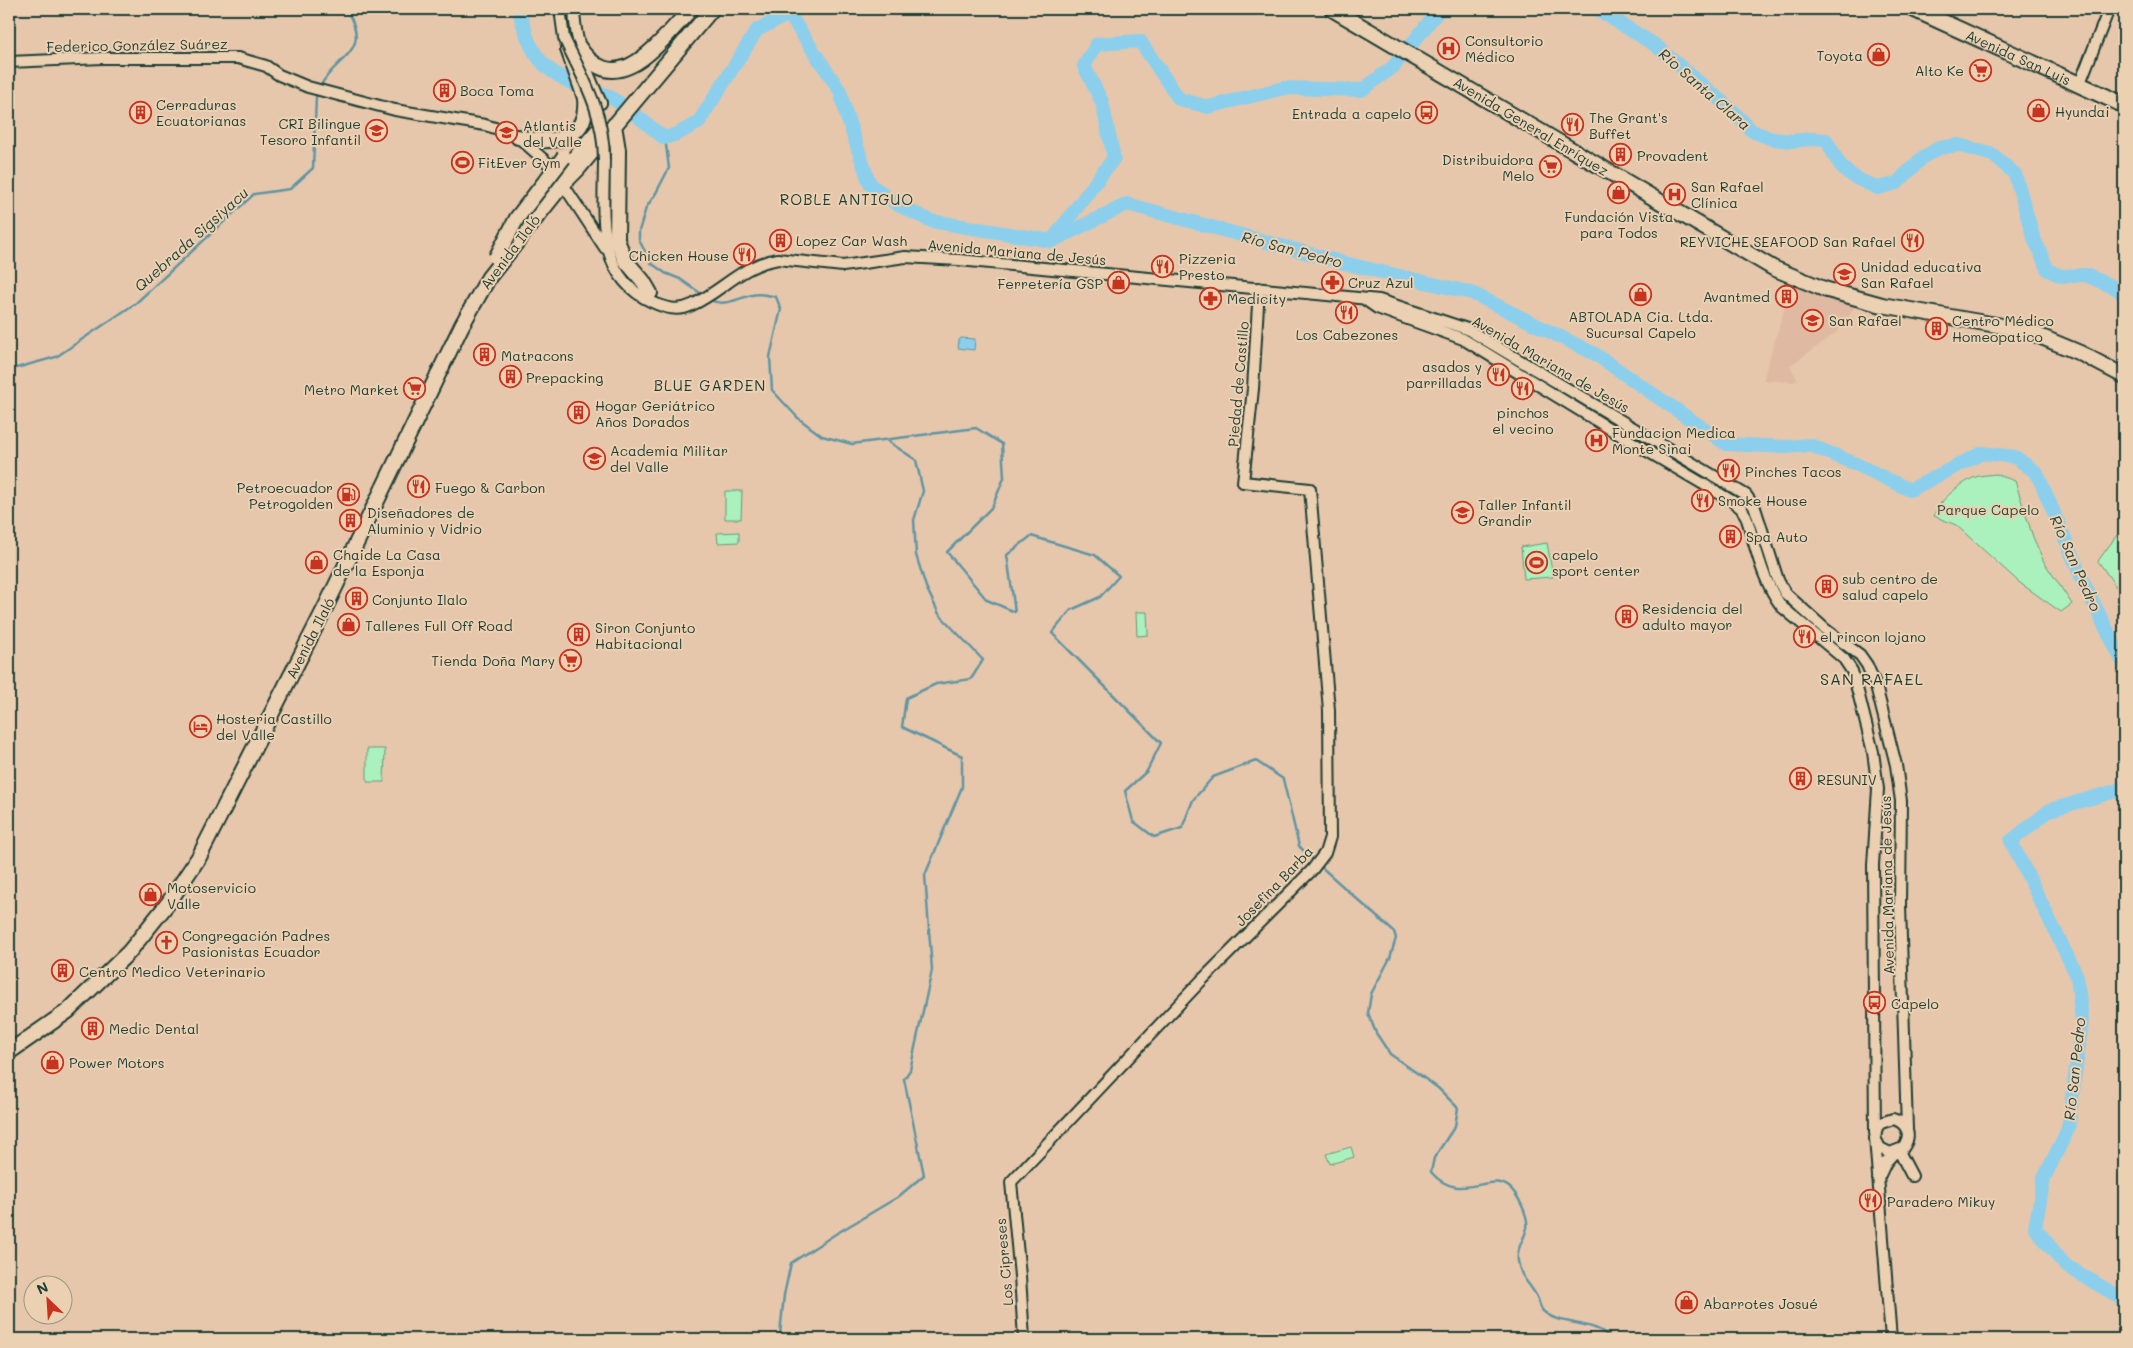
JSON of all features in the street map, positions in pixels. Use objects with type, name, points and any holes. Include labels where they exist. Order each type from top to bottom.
[{"type":"highway","name":"Avenida San Luis","points":[[1914,9],[2080,83],[2124,105]]},
{"type":"main road","points":[[578,46],[588,60],[594,64],[611,70],[631,67],[653,49],[691,9]]},
{"type":"main road","name":"Avenida Ilaló","points":[[9,1052],[68,1011],[129,952],[164,908],[199,857],[326,606],[462,325],[489,277],[563,184],[577,170],[614,119],[700,9]]},
{"type":"main road","name":"Avenida Ilaló","points":[[639,87],[712,9]]},
{"type":"main road","name":"Avenida General Enríquez","points":[[1332,9],[1773,268],[1824,289],[1882,305],[2025,330],[2080,353],[2124,376]]},
{"type":"main road","points":[[518,137],[547,142],[558,140],[574,131],[582,120],[585,106],[584,98],[564,38]]},
{"type":"main road","points":[[489,277],[496,258],[517,218],[583,132],[590,115],[592,97]]},
{"type":"main road","points":[[614,119],[618,150],[617,240],[625,260],[650,293]]},
{"type":"street","points":[[560,9],[564,38],[592,97],[602,128],[608,252]]},
{"type":"street","points":[[574,9],[578,46],[608,124],[611,159],[607,229],[624,265],[636,280],[663,302],[682,308]]},
{"type":"street","points":[[2080,83],[2109,9]]},
{"type":"street","name":"Federico González Suárez","points":[[9,62],[102,58],[238,58],[266,66],[279,75],[308,87],[395,110],[485,126],[518,137],[545,160],[563,184]]},
{"type":"street","points":[[563,184],[608,252],[620,275],[639,294],[666,308],[675,310],[682,308]]},
{"type":"street","name":"Avenida Mariana de Jesús","points":[[682,308],[694,305],[740,273],[759,263],[778,259],[843,266],[905,258],[959,260],[1379,300],[1467,329],[1739,491],[1750,500],[1755,508],[1782,587],[1800,607],[1826,630],[1860,655],[1865,661],[1876,686],[1896,765],[1901,801],[1900,906],[1907,1129]]},
{"type":"street","name":"Piedad de Castillo","points":[[1259,288],[1253,389],[1244,482],[1310,488]]},
{"type":"street","name":"Avenida Mariana de Jesús","points":[[1363,298],[1376,308],[1462,339],[1741,508],[1746,516],[1767,583],[1774,597],[1782,607],[1827,644],[1849,666],[1858,692],[1873,752],[1878,789],[1873,865],[1875,1135],[1892,1339]]},
{"type":"street","name":"Josefina Barba","points":[[1011,1182],[1200,982],[1322,858],[1330,837],[1329,710],[1310,488]]},
{"type":"street","points":[[1741,508],[1750,500]]},
{"type":"street","points":[[1877,1177],[1886,1162],[1896,1152],[1907,1144],[1907,1129],[1899,1120],[1887,1120],[1877,1127],[1876,1143],[1884,1151],[1896,1152],[1901,1155],[1912,1176]]},
{"type":"street","name":"Los Cipreses","points":[[1011,1182],[1024,1339]]},
{"type":"shaded area","name":"San Rafael","points":[[1792,283],[1855,307],[1836,333],[1790,366],[1798,380],[1794,382],[1763,380]]},
{"type":"green space","name":"Parque Capelo","points":[[1996,474],[2015,481],[2033,537],[2044,562],[2072,604],[2061,612],[2020,583],[1956,525],[1934,516],[1944,499],[1967,481],[1975,477]]},
{"type":"green space","points":[[725,491],[742,491],[741,519],[725,519]]},
{"type":"green space","points":[[739,532],[739,542],[718,543],[717,533]]},
{"type":"green space","points":[[2117,535],[2124,541],[2124,598],[2098,561]]},
{"type":"green space","name":"capelo sport center","points":[[1547,543],[1553,577],[1524,579],[1521,547]]},
{"type":"green space","points":[[1136,612],[1147,612],[1148,635],[1137,636]]},
{"type":"green space","points":[[367,749],[385,749],[384,782],[367,782]]},
{"type":"green space","points":[[1351,1147],[1354,1157],[1330,1164],[1326,1154]]},
{"type":"water","points":[[961,338],[975,339],[974,350],[958,348]]},
{"type":"waterway","name":"Quebrada Sigsiyacu","points":[[320,87],[354,45],[356,36],[354,24],[346,9]]},
{"type":"waterway","name":"Río San Pedro","points":[[519,9],[527,38],[539,59],[547,67],[569,82],[615,100],[664,138],[677,134],[698,123],[757,30],[789,14],[840,91],[870,184],[898,205],[931,221],[1052,241],[1127,204],[1344,263],[1472,293],[1595,354],[1726,444],[1786,447],[1810,445],[1856,464],[1910,490],[1982,453],[2015,457],[2037,473],[2086,588],[2124,664]]},
{"type":"waterway","name":"Río Santa Clara","points":[[1053,239],[1114,158],[1102,102],[1084,66],[1097,44],[1140,41],[1179,99],[1208,107],[1284,88],[1362,90],[1393,67],[1440,9]]},
{"type":"waterway","name":"Río Santa Clara","points":[[1597,9],[1655,45],[1733,111],[1752,131],[1772,139],[1792,141],[1826,140],[1845,170],[1855,178],[1878,188],[1897,183],[1923,157],[1939,148],[1959,145],[1993,155],[2015,174],[2033,236],[2048,270],[2061,276],[2086,275],[2118,289],[2124,296]]},
{"type":"waterway","name":"Quebrada Sigsiyacu","points":[[9,370],[56,357],[136,303],[254,194],[290,189],[313,168],[316,97],[318,92]]},
{"type":"waterway","points":[[666,145],[669,168],[646,208],[639,231],[639,240],[651,263],[665,273],[680,279],[703,295]]},
{"type":"waterway","points":[[709,299],[720,303],[730,302],[755,294],[776,297],[781,309],[770,357],[772,390],[798,418],[822,436],[852,444],[976,428],[1002,444],[1004,478],[992,507],[947,552],[987,600],[1015,612],[1007,555],[1031,536],[1095,555],[1119,576],[1100,597],[1071,610],[1052,633],[1161,743],[1147,771],[1125,791],[1133,821],[1154,837],[1182,828],[1193,800],[1213,777],[1256,761],[1283,779],[1299,846],[1315,862]]},
{"type":"waterway","points":[[781,1339],[784,1295],[791,1263],[898,1197],[924,1175],[904,1079],[910,1070],[932,970],[925,875],[962,787],[962,756],[902,727],[906,698],[936,684],[971,679],[983,660],[939,614],[926,587],[916,555],[914,520],[923,491],[916,460],[886,440]]},
{"type":"waterway","name":"Río San Pedro","points":[[2124,786],[2116,791],[2050,810],[2011,841],[2077,976],[2082,1021],[2068,1129],[2044,1178],[2035,1228],[2065,1265],[2124,1300]]},
{"type":"waterway","points":[[1319,865],[1394,932],[1396,938],[1390,958],[1371,994],[1368,1013],[1376,1033],[1390,1054],[1438,1088],[1458,1108],[1455,1126],[1434,1158],[1431,1172],[1452,1186],[1463,1187],[1501,1183],[1509,1187],[1522,1206],[1527,1223],[1526,1232],[1518,1252],[1519,1267],[1542,1309],[1555,1318],[1590,1326],[1613,1339]]},
{"type":"place","name":"Consultorio Médico","points":[[1449,48]]},
{"type":"place","name":"Toyota","points":[[1879,55]]},
{"type":"place","name":"Alto Ke","points":[[1980,70]]},
{"type":"place","name":"Boca Toma","points":[[444,90]]},
{"type":"place","name":"Hyundai","points":[[2039,111]]},
{"type":"place","name":"Cerraduras Ecuatorianas","points":[[140,112]]},
{"type":"place","name":"Entrada a capelo","points":[[1427,113]]},
{"type":"place","name":"The Grant's Buffet","points":[[1573,125]]},
{"type":"place","name":"CRI Bilingue Tesoro Infantil","points":[[377,131]]},
{"type":"place","name":"Atlantis del Valle","points":[[507,133]]},
{"type":"place","name":"Provadent","points":[[1621,155]]},
{"type":"place","name":"FitEver Gym","points":[[462,162]]},
{"type":"place","name":"Distribuidora Melo","points":[[1550,167]]},
{"type":"place","name":"Fundación Vista para Todos","points":[[1619,193]]},
{"type":"place","name":"San Rafael Clínica","points":[[1675,194]]},
{"type":"place","name":"Lopez Car Wash","points":[[780,240]]},
{"type":"place","name":"REYVICHE SEAFOOD San Rafael","points":[[1912,241]]},
{"type":"place","name":"Chicken House","points":[[745,255]]},
{"type":"place","name":"Pizzeria Presto","points":[[1163,266]]},
{"type":"place","name":"Unidad educativa San Rafael","points":[[1845,274]]},
{"type":"place","name":"Cruz Azul","points":[[1332,282]]},
{"type":"place","name":"Ferretería GSP","points":[[1119,283]]},
{"type":"place","name":"ABTOLADA Cia. Ltda. Sucursal Capelo","points":[[1641,294]]},
{"type":"place","name":"Avantmed","points":[[1786,296]]},
{"type":"place","name":"Medicity","points":[[1211,298]]},
{"type":"place","name":"Los Cabezones","points":[[1347,312]]},
{"type":"place","name":"San Rafael","points":[[1813,320]]},
{"type":"place","name":"Centro Médico Homeopatico","points":[[1936,328]]},
{"type":"place","name":"Matracons","points":[[485,355]]},
{"type":"place","name":"asados y parrilladas","points":[[1498,374]]},
{"type":"place","name":"Prepacking","points":[[510,377]]},
{"type":"place","name":"Metro Market","points":[[415,389]]},
{"type":"place","name":"pinchos el vecino","points":[[1523,389]]},
{"type":"place","name":"Hogar Geriátrico Años Dorados","points":[[579,413]]},
{"type":"place","name":"Fundacion Medica Monte Sinai","points":[[1596,440]]},
{"type":"place","name":"Academia Militar del Valle","points":[[594,458]]},
{"type":"place","name":"Pinches Tacos","points":[[1729,471]]},
{"type":"place","name":"Fuego & Carbon","points":[[419,487]]},
{"type":"place","name":"Petroecuador Petrogolden","points":[[349,495]]},
{"type":"place","name":"Smoke House","points":[[1702,500]]},
{"type":"place","name":"Taller Infantil Grandir","points":[[1462,512]]},
{"type":"place","name":"Diseñadores de Aluminio y Vidrio","points":[[351,520]]},
{"type":"place","name":"Spa Auto","points":[[1730,536]]},
{"type":"place","name":"Chaide La Casa de la Esponja","points":[[317,562]]},
{"type":"place","name":"capelo sport center","points":[[1536,562]]},
{"type":"place","name":"sub centro de salud capelo","points":[[1826,586]]},
{"type":"place","name":"Conjunto Ilalo","points":[[356,599]]},
{"type":"place","name":"Residencia del adulto mayor","points":[[1626,616]]},
{"type":"place","name":"Talleres Full Off Road","points":[[349,625]]},
{"type":"place","name":"Siron Conjunto Habitacional","points":[[579,635]]},
{"type":"place","name":"el rincon lojano","points":[[1804,636]]},
{"type":"place","name":"Tienda Doña Mary","points":[[571,660]]},
{"type":"place","name":"Hosteria Castillo del Valle","points":[[200,726]]},
{"type":"place","name":"RESUNIV","points":[[1801,779]]},
{"type":"place","name":"Motoservicio Valle","points":[[151,895]]},
{"type":"place","name":"Congregación Padres Pasionistas Ecuador","points":[[166,943]]},
{"type":"place","name":"Centro Medico Veterinario","points":[[63,971]]},
{"type":"place","name":"Capelo","points":[[1875,1003]]},
{"type":"place","name":"Medic Dental","points":[[93,1028]]},
{"type":"place","name":"Power Motors","points":[[53,1062]]},
{"type":"place","name":"Paradero Mikuy","points":[[1871,1201]]},
{"type":"place","name":"Abarrotes Josué","points":[[1687,1303]]},
{"type":"district","name":"ROBLE ANTIGUO","points":[[847,199]]},
{"type":"district","name":"BLUE GARDEN","points":[[710,385]]},
{"type":"district","name":"SAN RAFAEL","points":[[1872,678]]}]
